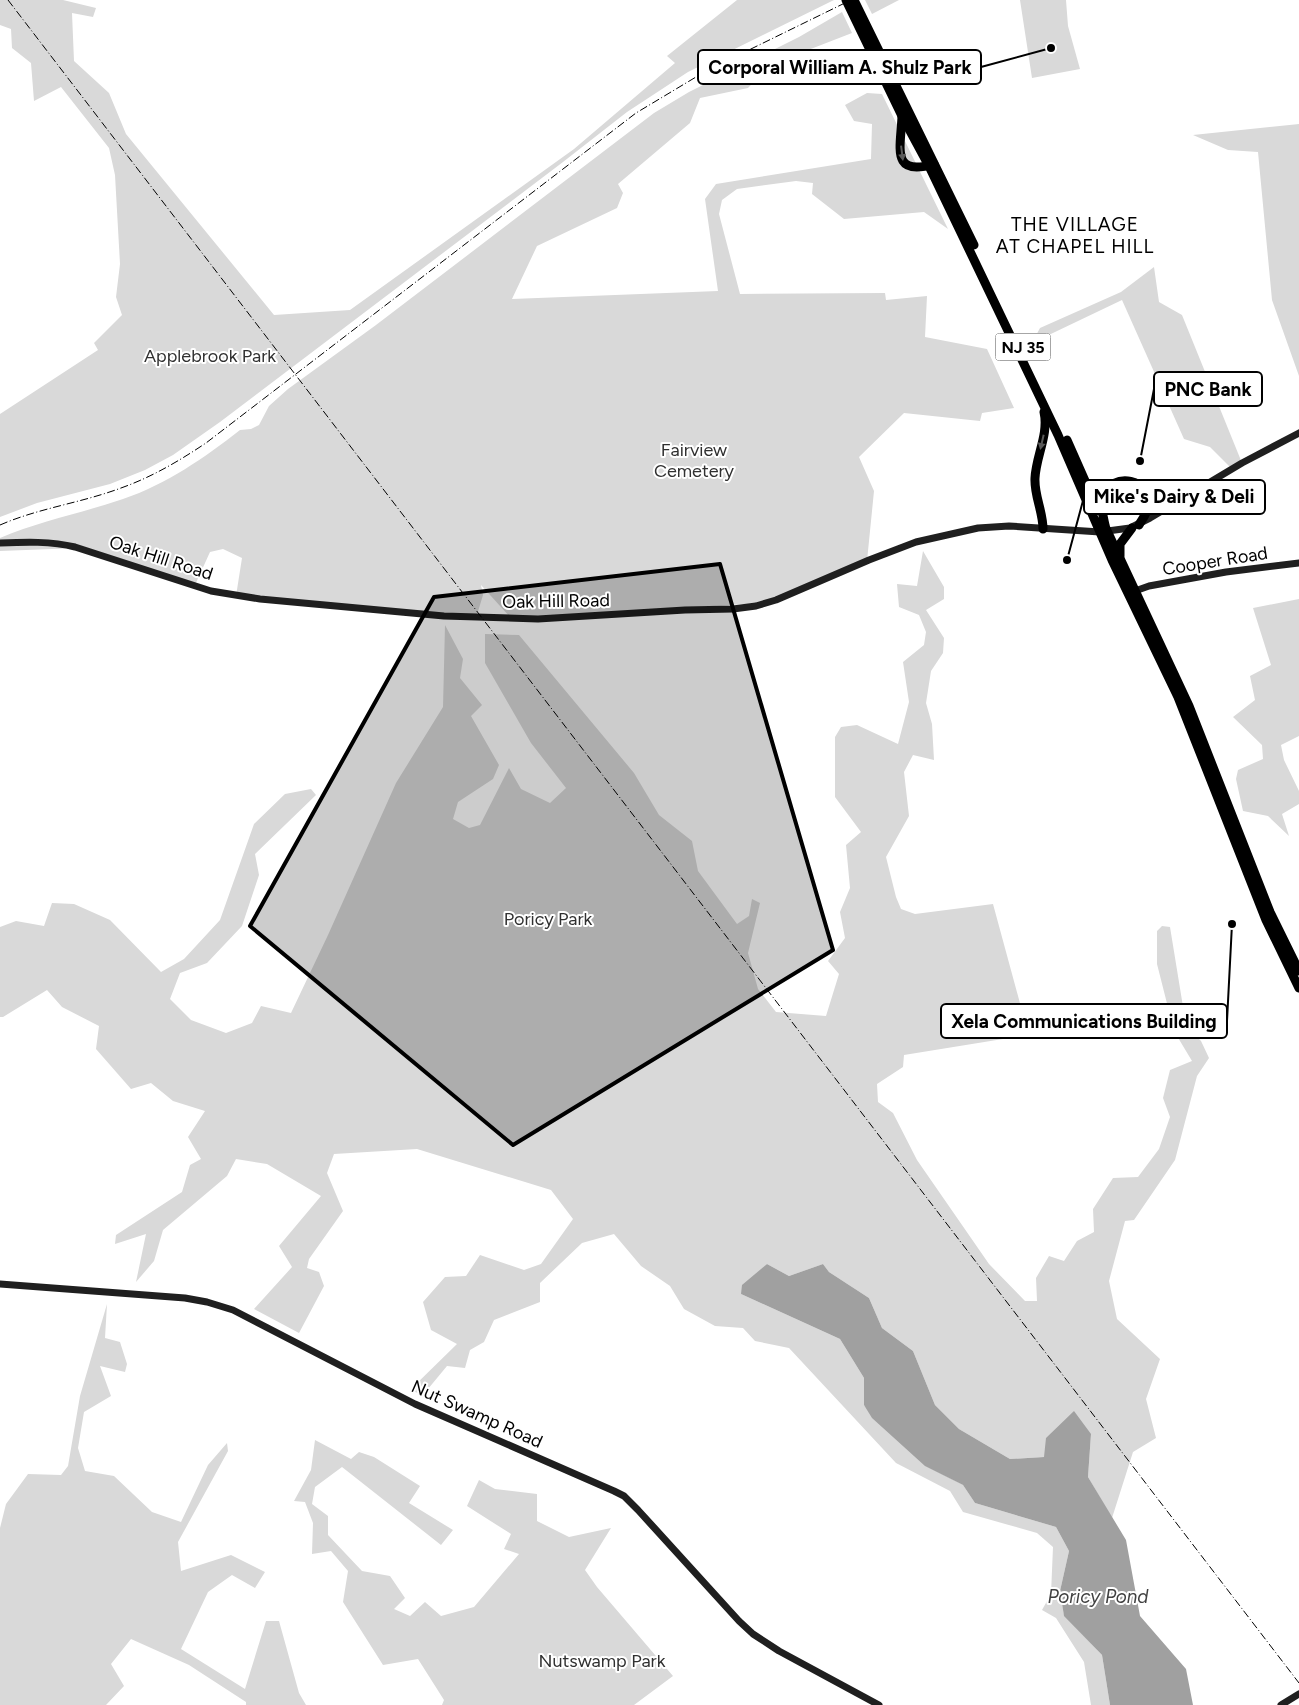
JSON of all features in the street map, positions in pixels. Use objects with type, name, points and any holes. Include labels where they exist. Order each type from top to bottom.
[{"type":"highway","name":"NJ 35","points":[[846,0],[902,116],[932,165],[1052,409],[1103,532],[1112,560],[1178,697],[1266,920],[1299,988]]},
{"type":"highway","name":"NJ 35","points":[[854,0],[1103,532],[1120,559],[1189,706],[1270,912],[1299,970]]},
{"type":"highway","points":[[902,116],[901,156],[903,162],[914,168],[932,165]]},
{"type":"highway","points":[[1039,395],[1045,415],[1046,428],[1036,468],[1035,488],[1042,512],[1043,529]]},
{"type":"highway","points":[[1103,532],[1102,499],[1110,486],[1120,481],[1134,482],[1142,487],[1146,493],[1148,507],[1120,544],[1120,559]]},
{"type":"street","points":[[1103,532],[1135,526],[1299,433]]},
{"type":"street","name":"Oak Hill Road","points":[[0,543],[63,544],[101,554],[211,591],[242,597],[444,616],[538,619],[733,609],[756,606],[776,600],[916,542],[984,527],[1009,526],[1103,532]]},
{"type":"street","name":"Cooper Road","points":[[1135,591],[1149,586],[1226,572],[1299,563]]},
{"type":"street","name":"Nut Swamp Road","points":[[0,1284],[185,1298],[228,1308],[415,1404],[614,1491],[624,1496],[638,1510],[753,1634],[779,1651],[879,1705]]},
{"type":"street","points":[[1281,1705],[1299,1694]]},
{"type":"highlighted area","points":[[720,564],[833,950],[513,1145],[250,926],[434,597]]},
{"type":"green space","name":"Applebrook Park","points":[[0,0],[63,0],[96,8],[93,17],[72,13],[74,61],[109,93],[126,134],[274,315],[350,310],[574,149],[675,63],[667,56],[737,0],[834,0],[688,72],[627,112],[220,422],[173,455],[145,470],[110,484],[37,503],[0,517],[0,414],[98,350],[94,343],[122,315],[116,297],[120,264],[115,175],[109,148],[61,87],[34,101],[31,63],[12,48],[11,29],[0,25]]},
{"type":"green space","points":[[865,0],[899,0],[872,14]]},
{"type":"green space","points":[[1020,0],[1066,0],[1068,26],[1080,69],[1032,78]]},
{"type":"green space","name":"Fairview Cemetery","points":[[842,12],[852,33],[803,52],[801,63],[784,72],[770,65],[748,88],[700,98],[690,123],[618,184],[623,193],[617,208],[537,246],[512,299],[718,291],[705,199],[716,184],[871,159],[872,124],[854,121],[845,105],[867,93],[882,94],[948,229],[924,212],[844,219],[812,194],[813,183],[796,181],[737,189],[722,200],[719,214],[740,294],[885,293],[886,300],[927,296],[925,337],[987,349],[1014,408],[982,413],[980,421],[904,413],[859,457],[874,491],[867,561],[766,603],[511,618],[481,585],[483,595],[476,618],[236,596],[242,558],[223,549],[210,552],[195,585],[78,548],[0,551],[0,538],[139,493],[170,478],[240,430],[251,429],[259,425],[269,406],[288,389],[376,325],[654,113],[689,92],[799,37]]},
{"type":"green space","points":[[1299,124],[1299,376],[1272,300],[1258,152],[1228,150],[1193,135]]},
{"type":"green space","points":[[1154,267],[1159,302],[1182,315],[1242,463],[1232,469],[1210,447],[1184,439],[1122,300],[1032,343],[1040,328],[1121,292]]},
{"type":"green space","name":"Poricy Park","points":[[923,551],[944,587],[944,599],[926,610],[944,638],[943,653],[931,671],[926,703],[932,724],[934,760],[913,755],[904,772],[909,816],[886,857],[901,909],[915,914],[993,904],[1021,1007],[1022,1032],[1008,1031],[1009,1038],[904,1055],[903,1067],[877,1084],[878,1102],[893,1113],[917,1160],[989,1264],[1025,1301],[1037,1301],[1036,1278],[1049,1256],[1064,1261],[1077,1241],[1094,1232],[1093,1209],[1113,1178],[1138,1177],[1159,1149],[1170,1117],[1163,1098],[1170,1070],[1192,1061],[1174,1031],[1157,964],[1157,931],[1162,926],[1170,927],[1186,1025],[1201,1041],[1209,1058],[1197,1076],[1175,1160],[1134,1220],[1125,1221],[1109,1281],[1117,1319],[1160,1359],[1146,1399],[1156,1438],[1133,1452],[1112,1518],[1088,1477],[1091,1434],[1044,1457],[1010,1459],[959,1429],[935,1405],[913,1351],[882,1328],[869,1298],[829,1272],[823,1264],[789,1276],[767,1264],[741,1294],[840,1339],[864,1378],[864,1405],[925,1465],[963,1485],[975,1503],[1056,1527],[1069,1551],[1060,1591],[1064,1615],[1102,1655],[1110,1705],[1091,1705],[1084,1662],[1056,1618],[1042,1610],[1051,1594],[1053,1547],[1037,1533],[963,1512],[950,1491],[896,1463],[789,1348],[755,1341],[743,1328],[715,1326],[684,1309],[670,1286],[641,1266],[614,1234],[582,1243],[540,1283],[540,1302],[494,1320],[484,1342],[470,1350],[465,1368],[447,1366],[423,1395],[410,1390],[457,1344],[431,1330],[423,1302],[445,1277],[466,1276],[480,1255],[524,1270],[541,1264],[573,1219],[551,1190],[417,1149],[334,1154],[327,1173],[343,1211],[309,1259],[307,1268],[319,1272],[324,1286],[299,1333],[254,1309],[292,1267],[279,1246],[321,1196],[267,1164],[236,1159],[227,1176],[163,1230],[154,1261],[136,1282],[146,1234],[115,1244],[116,1235],[182,1192],[190,1165],[201,1159],[188,1137],[205,1111],[173,1101],[151,1083],[131,1089],[96,1049],[99,1026],[62,1007],[47,990],[0,1017],[0,927],[16,921],[44,926],[52,903],[74,904],[110,920],[161,972],[184,959],[220,920],[254,824],[285,794],[311,789],[316,795],[255,854],[259,875],[242,926],[207,963],[180,973],[170,999],[191,1020],[226,1033],[252,1023],[261,1006],[291,1013],[396,783],[443,707],[445,625],[463,659],[460,678],[482,705],[471,716],[499,765],[493,779],[458,802],[453,819],[469,828],[480,825],[509,768],[521,789],[550,803],[566,788],[531,743],[485,663],[485,634],[519,635],[634,773],[659,815],[692,841],[698,871],[737,924],[749,916],[752,899],[760,903],[748,953],[758,989],[776,1012],[826,1016],[839,974],[828,961],[845,938],[840,912],[850,888],[846,845],[861,832],[835,797],[835,737],[841,727],[857,725],[898,744],[909,702],[903,662],[924,645],[926,632],[919,615],[899,607],[897,584],[917,586]]},
{"type":"green space","points":[[1299,599],[1299,736],[1281,745],[1284,760],[1299,791],[1299,804],[1282,814],[1289,836],[1268,816],[1243,811],[1236,779],[1238,770],[1263,759],[1262,745],[1233,717],[1255,700],[1250,676],[1271,665],[1253,608]]},
{"type":"green space","points":[[107,1304],[105,1338],[120,1342],[127,1364],[125,1372],[100,1366],[111,1396],[84,1412],[78,1448],[85,1471],[114,1476],[152,1512],[181,1522],[208,1465],[227,1443],[228,1451],[178,1542],[181,1571],[231,1555],[265,1572],[255,1588],[232,1575],[208,1592],[181,1649],[245,1689],[266,1621],[279,1621],[299,1693],[306,1705],[246,1705],[246,1702],[189,1665],[131,1639],[111,1664],[124,1686],[106,1705],[0,1705],[0,1528],[6,1504],[28,1474],[61,1475],[68,1466],[80,1396]]},
{"type":"green space","name":"Nutswamp Park","points":[[315,1440],[351,1459],[359,1452],[374,1457],[420,1486],[409,1503],[453,1530],[441,1545],[342,1467],[315,1487],[312,1504],[328,1516],[328,1535],[362,1571],[390,1576],[405,1598],[394,1609],[410,1616],[425,1602],[441,1616],[474,1607],[519,1554],[504,1549],[511,1534],[467,1506],[479,1480],[495,1489],[537,1494],[537,1521],[569,1537],[611,1528],[585,1570],[597,1587],[673,1676],[634,1705],[442,1705],[444,1700],[418,1659],[383,1665],[343,1602],[348,1571],[331,1551],[312,1554],[313,1523],[305,1502],[294,1501],[311,1470]]},
{"type":"water","name":"Poricy Pond","points":[[767,1264],[789,1276],[823,1264],[829,1272],[869,1298],[882,1328],[913,1351],[935,1405],[959,1429],[1010,1459],[1044,1457],[1046,1438],[1074,1411],[1091,1434],[1088,1477],[1126,1540],[1140,1616],[1186,1669],[1193,1705],[1110,1705],[1102,1655],[1064,1616],[1060,1591],[1069,1551],[1056,1527],[975,1503],[963,1485],[925,1466],[872,1418],[864,1405],[864,1378],[840,1339],[741,1294],[742,1285]]},
{"type":"railway","points":[[8,0],[1299,1683]]},
{"type":"railway","points":[[0,525],[30,514],[91,498],[132,484],[186,456],[206,443],[636,113],[706,71],[851,0]]},
{"type":"place","name":"Corporal William A. Shulz Park","points":[[1051,48]]},
{"type":"place","name":"PNC Bank","points":[[1140,461]]},
{"type":"place","name":"Mike's Dairy & Deli","points":[[1067,560]]},
{"type":"place","name":"Xela Communications Building","points":[[1232,924]]},
{"type":"district","name":"THE VILLAGE AT CHAPEL HILL","points":[[1075,235]]}]
